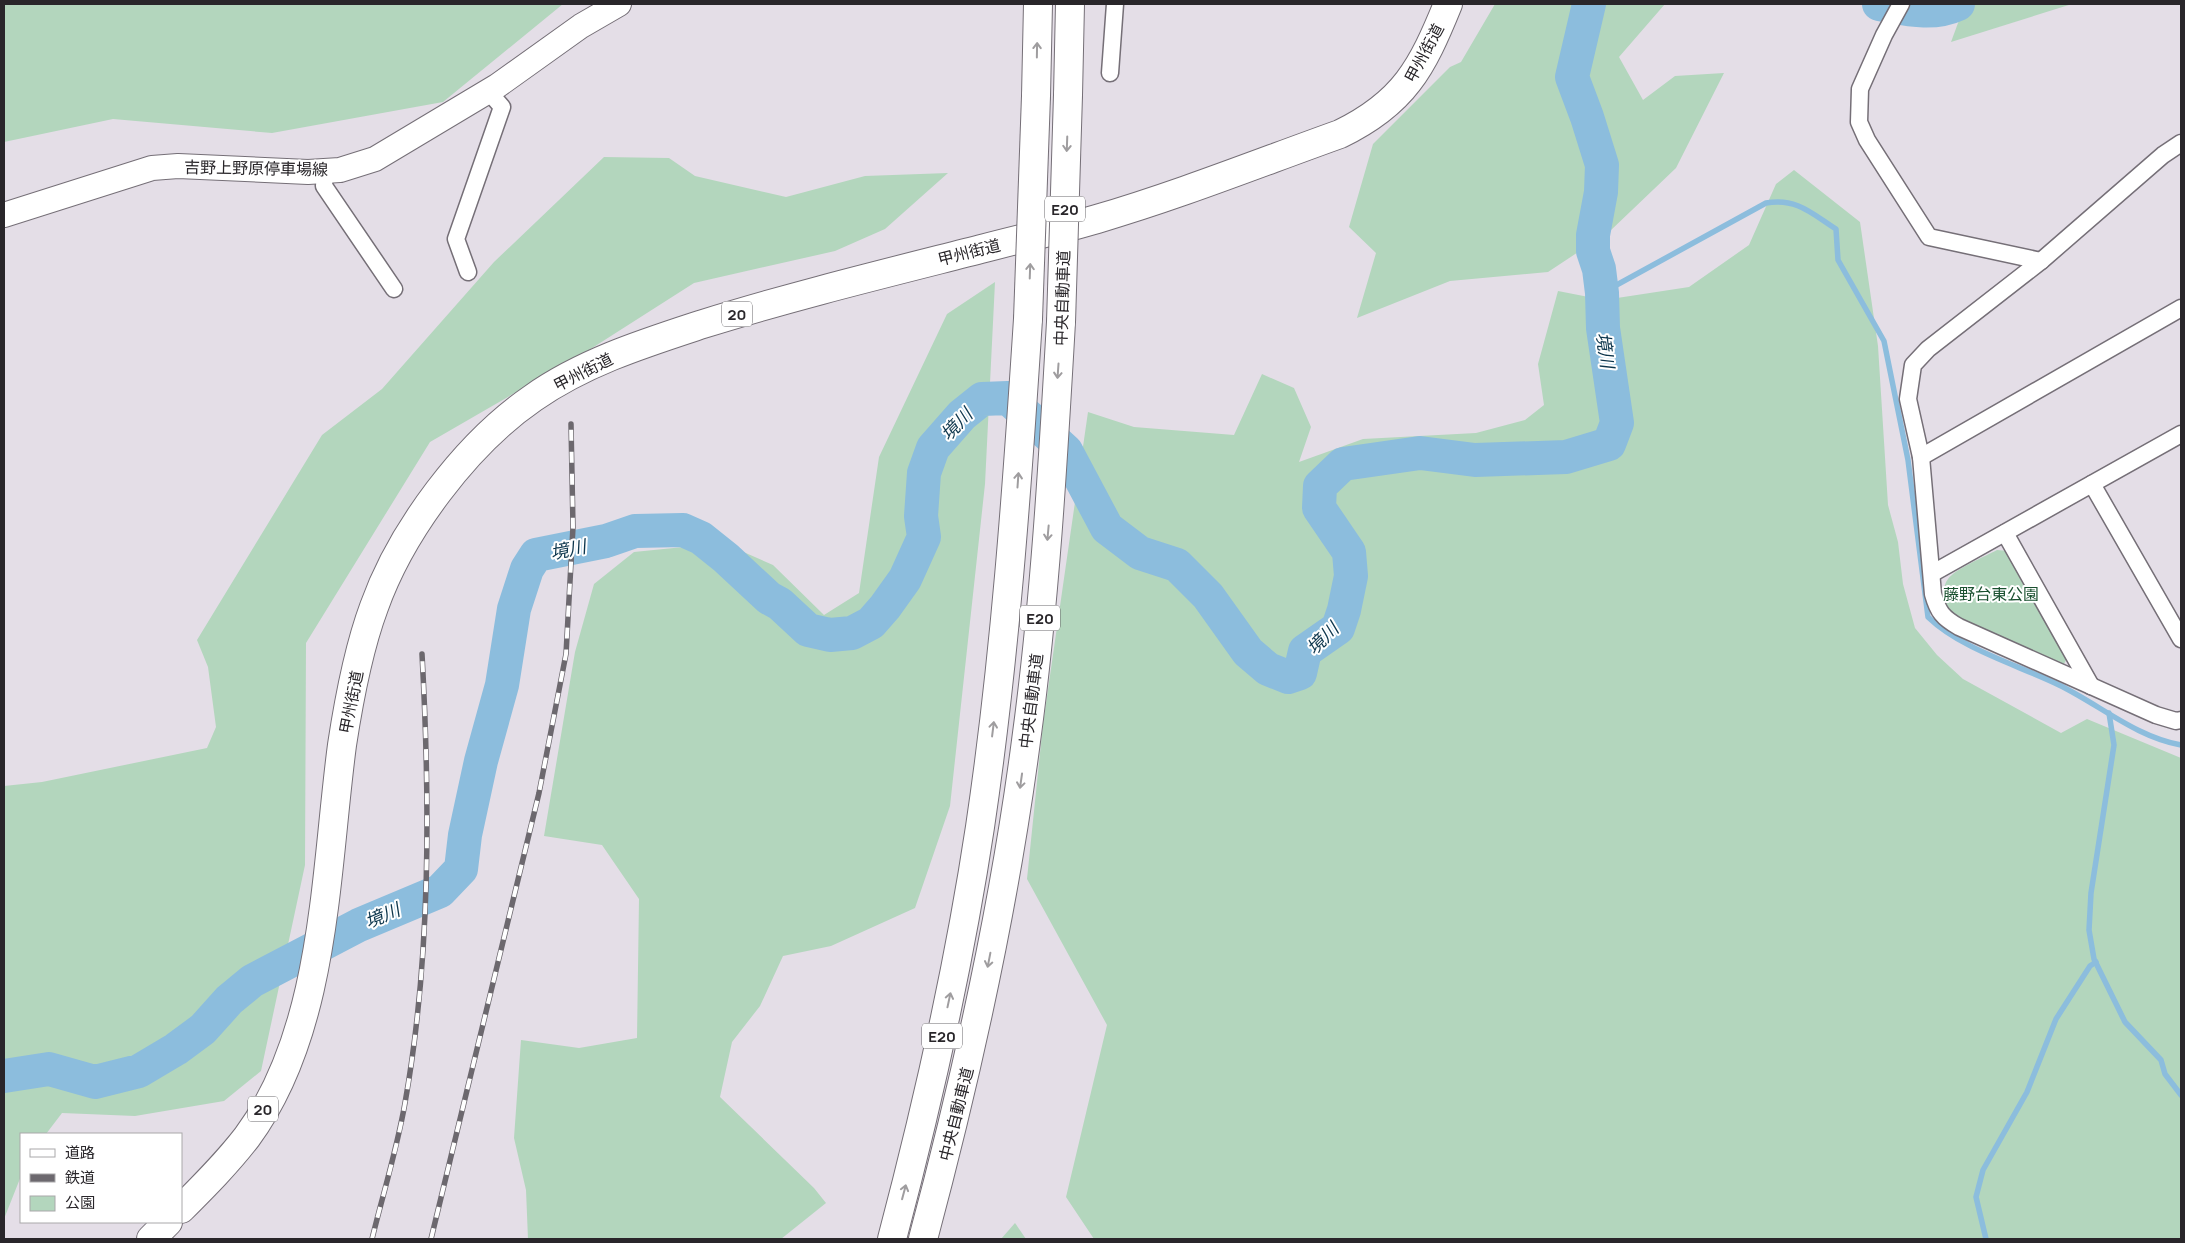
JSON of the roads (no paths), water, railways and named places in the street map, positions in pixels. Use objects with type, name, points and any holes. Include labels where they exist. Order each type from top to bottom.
[{"type":"highway","name":"中央自動車道","points":[[892,1239],[933,1078],[951,989],[980,830],[1002,655],[1015,522],[1028,319],[1038,4]]},
{"type":"highway","name":"中央自動車道","points":[[924,1239],[968,1065],[999,913],[1027,740],[1049,524],[1062,322],[1070,4]]},
{"type":"highway","name":"甲州街道","points":[[182,1208],[223,1166],[249,1134],[285,1069],[300,1030],[310,989],[321,918],[343,740],[356,672],[373,608],[395,558],[461,465],[498,427],[533,397],[583,370],[634,346],[766,304],[1097,219],[1340,134],[1364,122],[1378,112],[1406,86],[1420,65],[1448,4]]},
{"type":"highway","points":[[151,1239],[167,1223]]},
{"type":"main road","name":"吉野上野原停車場線","points":[[4,215],[152,168],[178,166],[275,172],[325,171],[340,170],[375,159],[489,92],[581,26],[619,4]]},
{"type":"street","points":[[1110,73],[1115,4]]},
{"type":"street","points":[[1901,4],[1884,35],[1860,89],[1859,122],[1867,140],[1930,237],[2041,261]]},
{"type":"street","points":[[468,272],[456,240],[502,107],[489,92]]},
{"type":"street","points":[[2181,144],[2163,156],[2041,261],[1928,349],[1913,365],[1908,399],[1921,458],[1937,610],[1943,617],[1959,627],[2156,715],[2181,720]]},
{"type":"street","points":[[325,171],[324,186],[394,289]]},
{"type":"street","points":[[1921,458],[2181,308]]},
{"type":"street","points":[[1933,574],[2092,484],[2180,439]]},
{"type":"street","points":[[2092,484],[2181,639]]},
{"type":"street","points":[[2005,533],[2091,686]]},
{"type":"waterway","name":"境川","points":[[4,1076],[49,1069],[95,1082],[139,1071],[176,1049],[203,1029],[229,1000],[252,981],[359,925],[440,891],[461,869],[465,835],[481,761],[502,685],[514,609],[527,569],[536,555],[606,541],[635,531],[683,530],[701,538],[808,630],[830,635],[852,633],[871,623],[905,579],[924,537],[921,516],[924,473],[933,448],[962,415],[982,399],[1008,398],[1066,451],[1107,528],[1140,553],[1177,565],[1208,596],[1248,652],[1268,669],[1288,677],[1300,673],[1305,651],[1338,628],[1351,576],[1349,552],[1319,508],[1320,486],[1343,464],[1420,453],[1475,460],[1566,457],[1609,444],[1617,423],[1603,328],[1599,269],[1593,251],[1593,235],[1601,192],[1602,165],[1572,77],[1589,4]]},
{"type":"waterway","name":"境川","points":[[1879,4],[1929,11],[1948,8],[1958,4]]},
{"type":"waterway","points":[[1602,293],[1766,203],[1777,202],[1795,205],[1811,212],[1836,229],[1838,260],[1884,341],[1908,460],[1928,617],[1941,628],[1990,656],[2059,685],[2133,728],[2165,741],[2181,745]]},
{"type":"waterway","points":[[2109,713],[2114,745],[2091,893],[2089,930],[2094,959],[2125,1022],[2161,1060],[2165,1074],[2181,1095]]},
{"type":"waterway","points":[[1986,1239],[1976,1197],[1983,1170],[2027,1092],[2056,1019],[2090,966],[2096,962]]},
{"type":"railway","points":[[431,1239],[539,793],[566,654],[573,527],[571,424]]},
{"type":"railway","points":[[372,1239],[402,1120],[414,1048],[420,992],[424,936],[427,822],[422,654]]},
{"type":"park label","name":"藤野台東公園","points":[[1991,594]]}]
